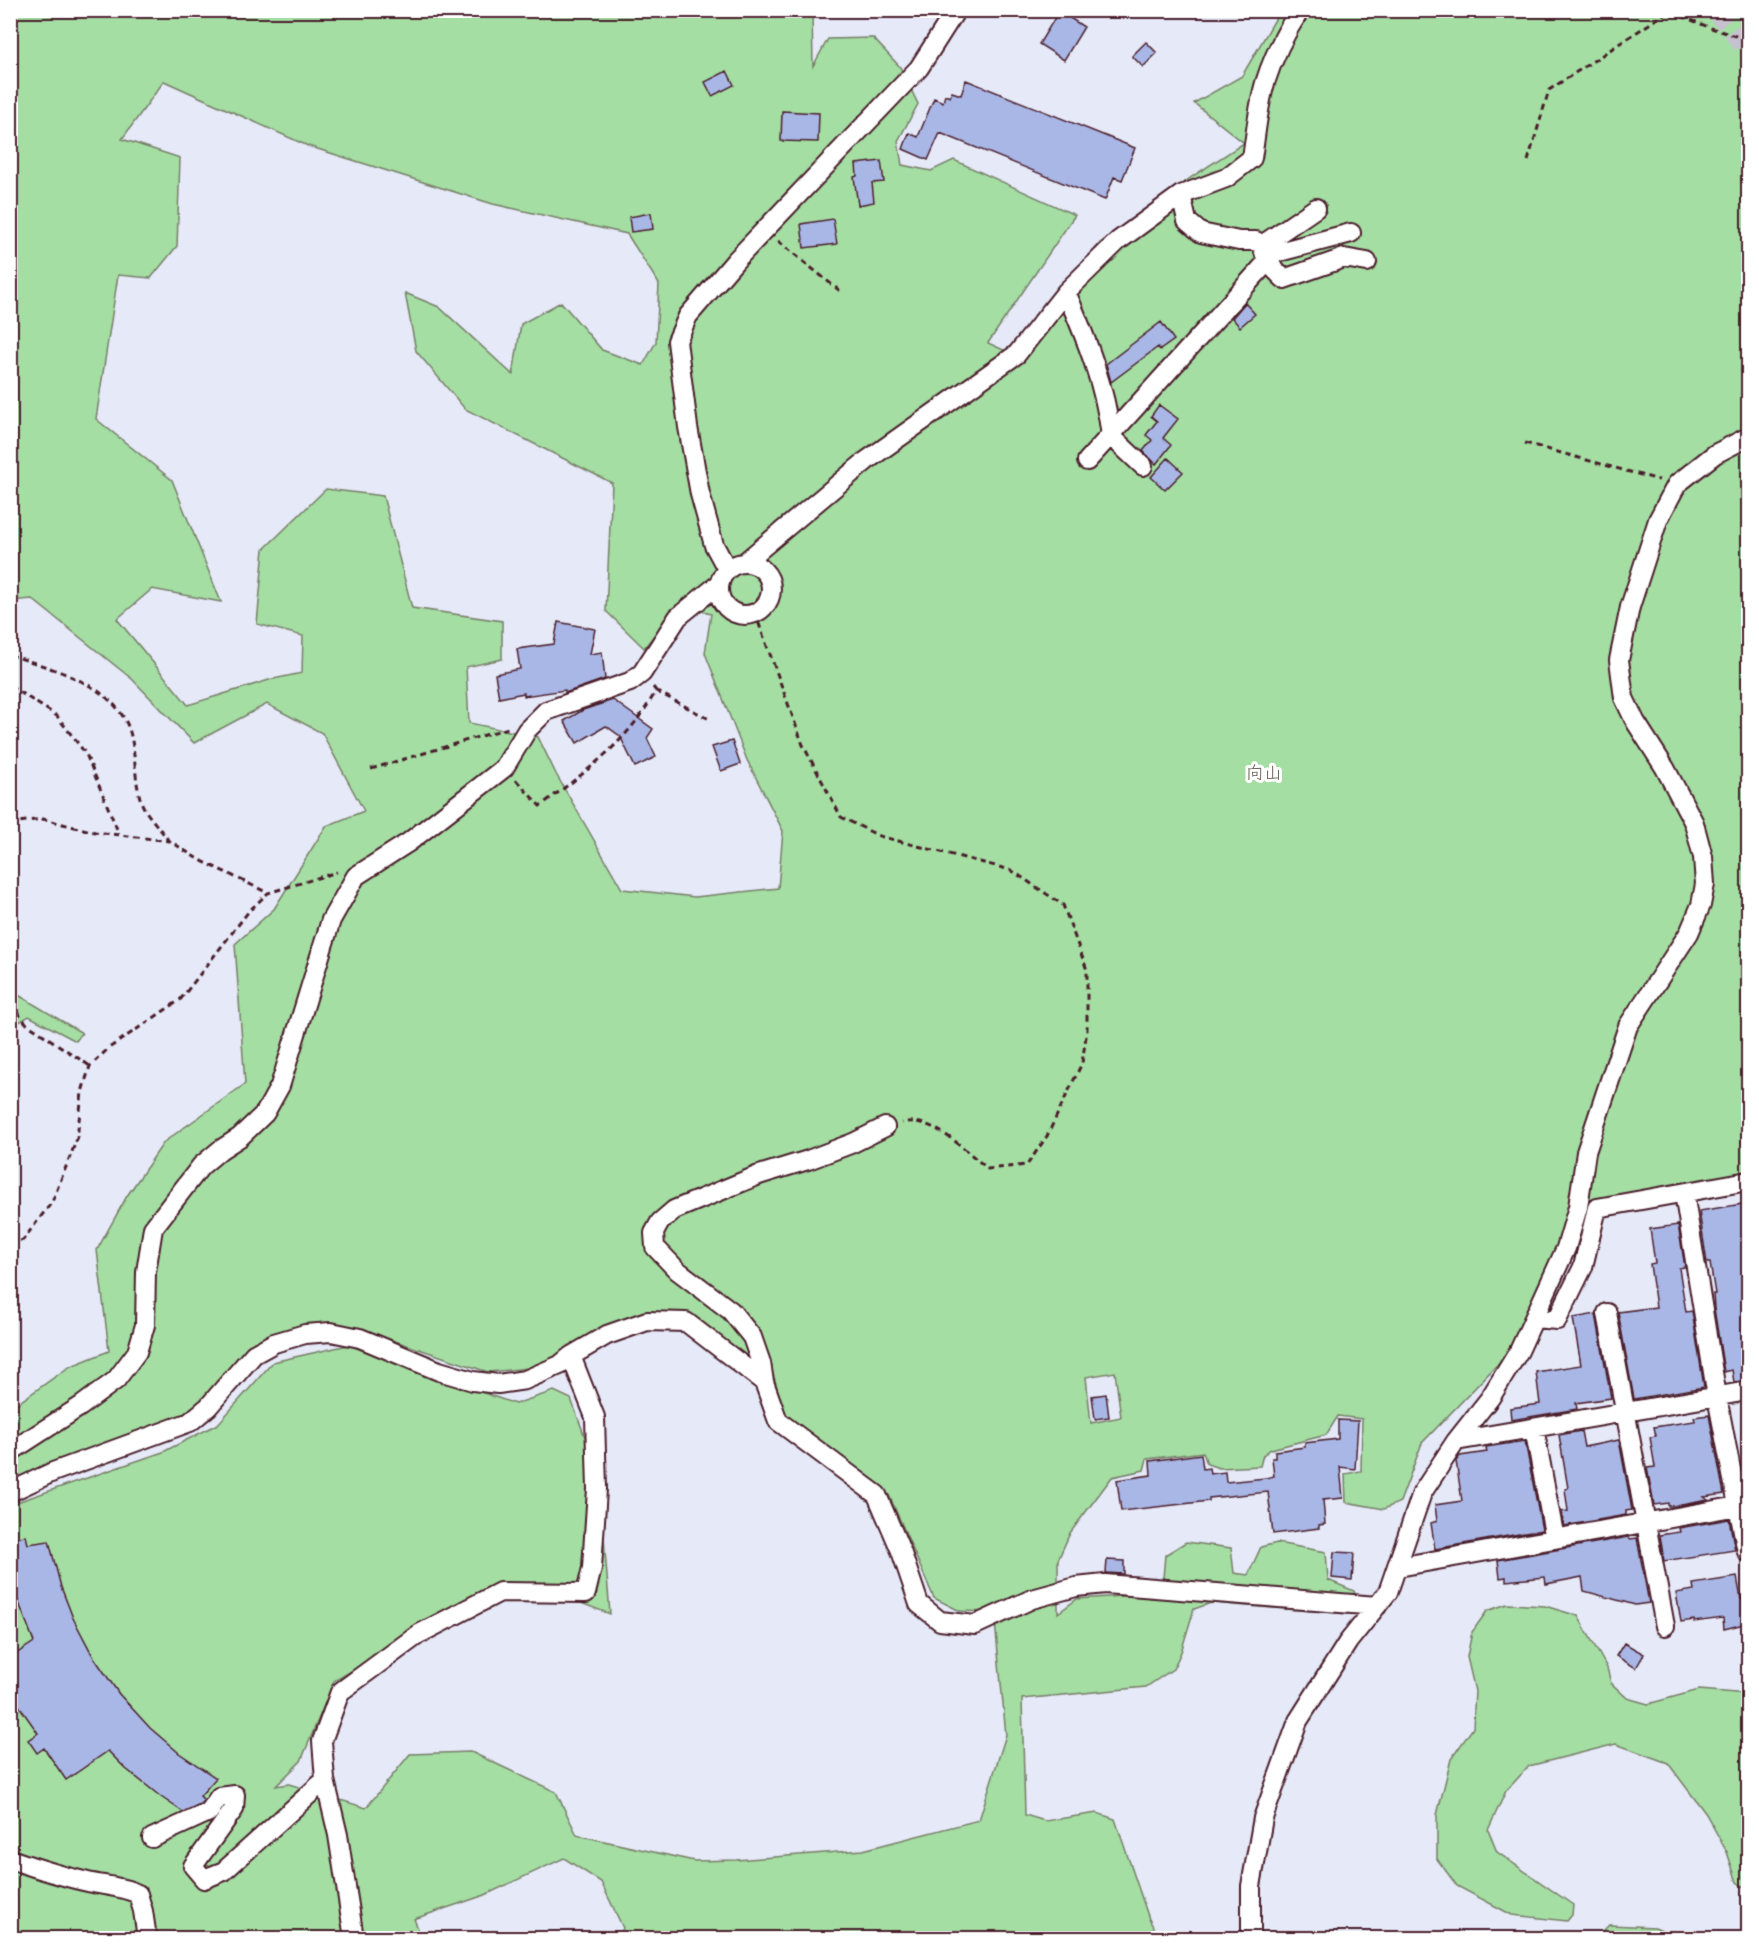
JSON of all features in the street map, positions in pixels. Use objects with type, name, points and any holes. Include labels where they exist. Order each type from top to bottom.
[{"type":"street","points":[[10,1452],[81,1406],[116,1380],[137,1352],[145,1325],[146,1272],[153,1228],[201,1166],[240,1137],[265,1113],[280,1086],[331,920],[356,876],[409,842],[504,768],[527,730],[546,711],[630,682],[642,674],[678,617],[723,576],[736,564],[745,562],[755,564],[769,578],[771,588],[764,607],[748,615],[732,611],[721,599],[723,576],[700,494],[688,427],[677,341],[687,316],[919,68],[956,10]]},
{"type":"street","points":[[745,562],[866,461],[1017,354],[1065,292],[1118,241],[1181,195],[1226,178],[1252,158],[1265,84],[1289,27],[1300,10]]},
{"type":"street","points":[[1181,195],[1187,221],[1201,232],[1239,242],[1256,241],[1284,279],[1344,258],[1367,262]]},
{"type":"street","points":[[1087,461],[1111,436],[1264,253],[1316,208]]},
{"type":"street","points":[[1264,253],[1275,253],[1351,232]]},
{"type":"street","points":[[1065,292],[1084,335],[1107,408],[1111,436],[1143,466]]},
{"type":"street","points":[[1251,1938],[1251,1886],[1263,1818],[1298,1721],[1348,1642],[1389,1592],[1422,1493],[1456,1441],[1490,1398],[1519,1351],[1566,1248],[1578,1207],[1586,1152],[1628,1026],[1689,933],[1701,905],[1705,884],[1703,857],[1694,824],[1665,768],[1635,721],[1624,698],[1619,660],[1630,607],[1658,520],[1677,484],[1715,454],[1749,437]]},
{"type":"street","points":[[885,1127],[853,1143],[759,1175],[674,1210],[660,1222],[654,1233],[655,1247],[677,1270],[731,1311],[752,1337],[761,1363],[764,1382],[778,1421],[877,1495],[901,1551],[919,1604],[940,1621],[975,1624],[1032,1599],[1076,1587],[1105,1584],[1377,1606]]},
{"type":"street","points":[[1535,1318],[1557,1320],[1583,1267],[1597,1208],[1749,1181]]},
{"type":"street","points":[[1684,1193],[1717,1397],[1747,1552],[1749,1552]]},
{"type":"street","points":[[1607,1314],[1665,1626]]},
{"type":"street","points":[[10,1492],[53,1472],[190,1422],[208,1407],[254,1354],[274,1343],[305,1334],[331,1332],[360,1338],[439,1371],[498,1384],[525,1380],[560,1365],[607,1335],[647,1321],[686,1322],[764,1382]]},
{"type":"street","points":[[354,1938],[339,1844],[325,1780],[322,1741],[340,1692],[419,1634],[500,1592],[586,1593],[592,1568],[597,1490],[595,1417],[571,1356]]},
{"type":"street","points":[[1456,1441],[1749,1390]]},
{"type":"street","points":[[1534,1428],[1555,1539]]},
{"type":"street","points":[[1398,1567],[1738,1506]]},
{"type":"street","points":[[152,1838],[209,1812],[219,1797],[234,1795],[234,1809],[193,1866],[204,1879],[224,1871],[325,1780]]},
{"type":"street","points":[[10,1859],[53,1874],[92,1883],[124,1887],[138,1894],[147,1938]]},
{"type":"path","points":[[1528,161],[1549,90],[1669,11],[1749,40]]},
{"type":"path","points":[[765,231],[840,291]]},
{"type":"path","points":[[1525,442],[1677,484]]},
{"type":"path","points":[[755,613],[803,745],[841,817],[879,836],[1011,870],[1063,905],[1088,970],[1087,1030],[1082,1063],[1047,1136],[1028,1165],[988,1168],[933,1126],[911,1120],[885,1127]]},
{"type":"path","points":[[10,656],[63,672],[95,690],[117,706],[128,726],[143,806],[170,841],[198,859],[268,893]]},
{"type":"path","points":[[642,674],[656,692],[711,720]]},
{"type":"path","points":[[10,686],[57,716],[86,754],[119,834]]},
{"type":"path","points":[[504,768],[540,806],[606,756],[643,715],[656,692]]},
{"type":"path","points":[[371,769],[515,726],[527,730]]},
{"type":"path","points":[[10,823],[43,819],[95,832],[170,841]]},
{"type":"path","points":[[10,1244],[23,1239],[52,1202],[77,1139],[82,1092],[90,1066],[109,1048],[180,1000],[249,911],[268,893],[325,875],[346,871],[356,876]]},
{"type":"path","points":[[10,1004],[27,1024],[90,1066]]},
{"type":"green space","name":"向山","points":[[11,11],[812,11],[813,66],[828,39],[873,38],[900,67],[918,104],[898,141],[902,165],[931,171],[954,160],[1075,215],[988,343],[1010,353],[1100,243],[1193,176],[1244,143],[1194,103],[1242,76],[1280,11],[1748,11],[1748,1176],[1572,1209],[1561,1248],[1517,1344],[1422,1443],[1400,1502],[1384,1509],[1346,1502],[1345,1474],[1361,1471],[1362,1419],[1338,1416],[1326,1435],[1271,1449],[1263,1455],[1260,1466],[1219,1468],[1207,1464],[1203,1452],[1147,1459],[1144,1470],[1112,1477],[1070,1533],[1058,1560],[1058,1613],[1077,1599],[1139,1595],[1163,1578],[1165,1555],[1186,1542],[1231,1548],[1234,1573],[1248,1575],[1261,1547],[1277,1543],[1326,1552],[1328,1580],[1354,1591],[1357,1600],[1356,1608],[1349,1614],[1211,1603],[1194,1609],[1181,1652],[1173,1669],[1146,1687],[1022,1699],[1025,1815],[1045,1821],[1097,1813],[1115,1819],[1149,1919],[1159,1938],[618,1938],[623,1928],[601,1882],[564,1858],[485,1895],[414,1919],[422,1938],[11,1938],[11,1504],[163,1452],[218,1424],[273,1362],[348,1345],[515,1404],[554,1391],[571,1399],[599,1475],[610,1614],[538,1587],[500,1585],[334,1681],[301,1761],[276,1786],[289,1784],[366,1808],[410,1754],[471,1752],[556,1792],[577,1835],[694,1861],[736,1860],[863,1850],[979,1820],[1006,1735],[994,1612],[960,1611],[934,1598],[889,1495],[785,1417],[774,1377],[656,1314],[620,1321],[561,1357],[529,1368],[488,1372],[371,1333],[281,1334],[204,1404],[177,1422],[11,1487],[10,1409],[69,1367],[109,1351],[97,1250],[127,1196],[164,1142],[245,1084],[235,944],[274,909],[326,826],[364,811],[322,733],[267,704],[194,743],[132,679],[32,599],[11,601]],"holes":[[[164,81],[308,146],[493,204],[627,234],[659,284],[656,342],[643,365],[602,350],[561,302],[521,324],[513,375],[439,307],[405,293],[416,351],[465,409],[612,483],[606,611],[644,648],[679,604],[711,614],[705,653],[747,760],[783,831],[778,888],[695,897],[622,889],[556,774],[538,737],[469,723],[466,667],[502,659],[502,621],[412,608],[383,496],[326,489],[264,549],[257,624],[303,636],[302,673],[269,680],[188,705],[117,619],[152,589],[221,602],[172,480],[96,419],[118,275],[151,278],[177,246],[180,158],[122,139]],[[1115,1372],[1121,1417],[1091,1423],[1086,1377]]]},
{"type":"green space","points":[[10,990],[82,1033],[76,1041],[29,1016],[11,1027]]},
{"type":"green space","points":[[1507,1604],[1545,1606],[1578,1616],[1607,1668],[1611,1683],[1627,1698],[1648,1704],[1699,1690],[1748,1694],[1748,1890],[1737,1882],[1727,1852],[1706,1814],[1668,1763],[1616,1744],[1529,1766],[1506,1791],[1488,1830],[1497,1852],[1573,1905],[1572,1915],[1567,1921],[1512,1915],[1457,1886],[1437,1859],[1437,1815],[1451,1759],[1473,1728],[1475,1691],[1467,1657],[1472,1632],[1487,1611]]},
{"type":"green space","points":[[1609,1925],[1655,1927],[1680,1938],[1596,1938]]},
{"type":"building","points":[[1059,11],[1084,27],[1064,60],[1039,44]]},
{"type":"building","points":[[1146,42],[1157,53],[1143,67],[1132,56]]},
{"type":"building","points":[[727,71],[734,85],[712,96],[705,82]]},
{"type":"building","points":[[966,80],[1135,148],[1122,180],[1114,177],[1105,200],[940,133],[928,160],[903,149],[909,133],[918,137],[934,98],[943,102],[945,95],[950,97],[952,92],[961,95]]},
{"type":"building","points":[[782,111],[819,113],[818,142],[781,141]]},
{"type":"building","points":[[881,161],[884,182],[872,183],[874,202],[858,205],[854,177],[857,176],[856,164]]},
{"type":"building","points":[[651,213],[653,229],[631,232],[629,217]]},
{"type":"building","points":[[833,219],[837,244],[804,248],[801,224]]},
{"type":"building","points":[[1245,303],[1255,314],[1240,327],[1232,318]]},
{"type":"building","points":[[1161,322],[1174,340],[1160,350],[1158,347],[1111,382],[1106,364]]},
{"type":"building","points":[[1159,405],[1178,419],[1163,438],[1171,445],[1156,464],[1143,451],[1152,440],[1146,435],[1157,421],[1151,416]]},
{"type":"building","points":[[1168,458],[1183,472],[1165,490],[1151,477]]},
{"type":"building","points":[[558,622],[595,629],[590,654],[602,652],[605,679],[565,693],[565,690],[524,696],[524,693],[499,698],[495,674],[520,669],[517,649],[554,644]]},
{"type":"building","points":[[613,700],[653,729],[647,738],[656,757],[635,767],[620,736],[606,726],[577,743],[564,721],[583,710]]},
{"type":"building","points":[[732,741],[740,764],[721,771],[712,747]]},
{"type":"building","points":[[1749,1203],[1749,1380],[1734,1382],[1732,1370],[1724,1372],[1714,1308],[1713,1294],[1715,1294],[1710,1263],[1707,1263],[1699,1211]]},
{"type":"building","points":[[1678,1225],[1685,1267],[1679,1268],[1686,1312],[1692,1311],[1704,1387],[1634,1399],[1618,1312],[1656,1307],[1650,1264],[1655,1263],[1650,1229]]},
{"type":"building","points":[[1596,1314],[1611,1398],[1576,1403],[1577,1409],[1511,1420],[1510,1408],[1540,1404],[1536,1372],[1581,1365],[1573,1318]]},
{"type":"building","points":[[1106,1394],[1109,1417],[1095,1419],[1092,1396]]},
{"type":"building","points":[[1709,1415],[1724,1494],[1704,1497],[1708,1500],[1676,1506],[1668,1506],[1668,1503],[1654,1505],[1647,1468],[1655,1467],[1650,1437],[1656,1436],[1654,1427],[1695,1421],[1694,1417]]},
{"type":"building","points":[[1338,1420],[1358,1421],[1355,1469],[1340,1467],[1343,1498],[1323,1500],[1325,1524],[1319,1525],[1319,1528],[1273,1534],[1268,1492],[1121,1511],[1117,1480],[1151,1475],[1150,1461],[1201,1454],[1203,1469],[1209,1468],[1210,1474],[1225,1472],[1226,1482],[1266,1478],[1274,1476],[1272,1458],[1275,1458],[1275,1451],[1305,1447],[1305,1443],[1338,1439]]},
{"type":"building","points":[[1581,1431],[1584,1447],[1619,1440],[1632,1510],[1626,1511],[1626,1515],[1564,1526],[1561,1512],[1568,1511],[1565,1489],[1568,1488],[1559,1435]]},
{"type":"building","points":[[1525,1441],[1542,1530],[1435,1549],[1431,1523],[1437,1521],[1435,1505],[1462,1501],[1456,1461],[1460,1456],[1487,1452],[1486,1447]]},
{"type":"building","points":[[1729,1519],[1735,1550],[1664,1561],[1660,1535],[1680,1532],[1679,1528]]},
{"type":"building","points":[[26,1536],[28,1544],[49,1541],[61,1587],[73,1618],[93,1656],[119,1694],[150,1728],[179,1753],[216,1778],[200,1796],[204,1800],[200,1804],[183,1812],[126,1769],[108,1751],[66,1780],[44,1748],[37,1753],[28,1740],[38,1733],[10,1693],[10,1658],[34,1642],[10,1574],[10,1538]]},
{"type":"building","points":[[1629,1537],[1630,1539],[1637,1538],[1649,1603],[1635,1605],[1584,1591],[1582,1577],[1546,1584],[1545,1577],[1506,1581],[1506,1577],[1500,1578],[1498,1560]]},
{"type":"building","points":[[1334,1552],[1354,1553],[1352,1580],[1332,1578]]},
{"type":"building","points":[[1107,1560],[1124,1561],[1124,1574],[1106,1573]]},
{"type":"building","points":[[1737,1577],[1748,1623],[1724,1629],[1723,1618],[1681,1622],[1676,1593],[1694,1590],[1693,1584]]},
{"type":"building","points":[[1624,1643],[1644,1654],[1636,1668],[1616,1656]]},
{"type":"tunnel","points":[[1714,10],[1748,51]]}]
